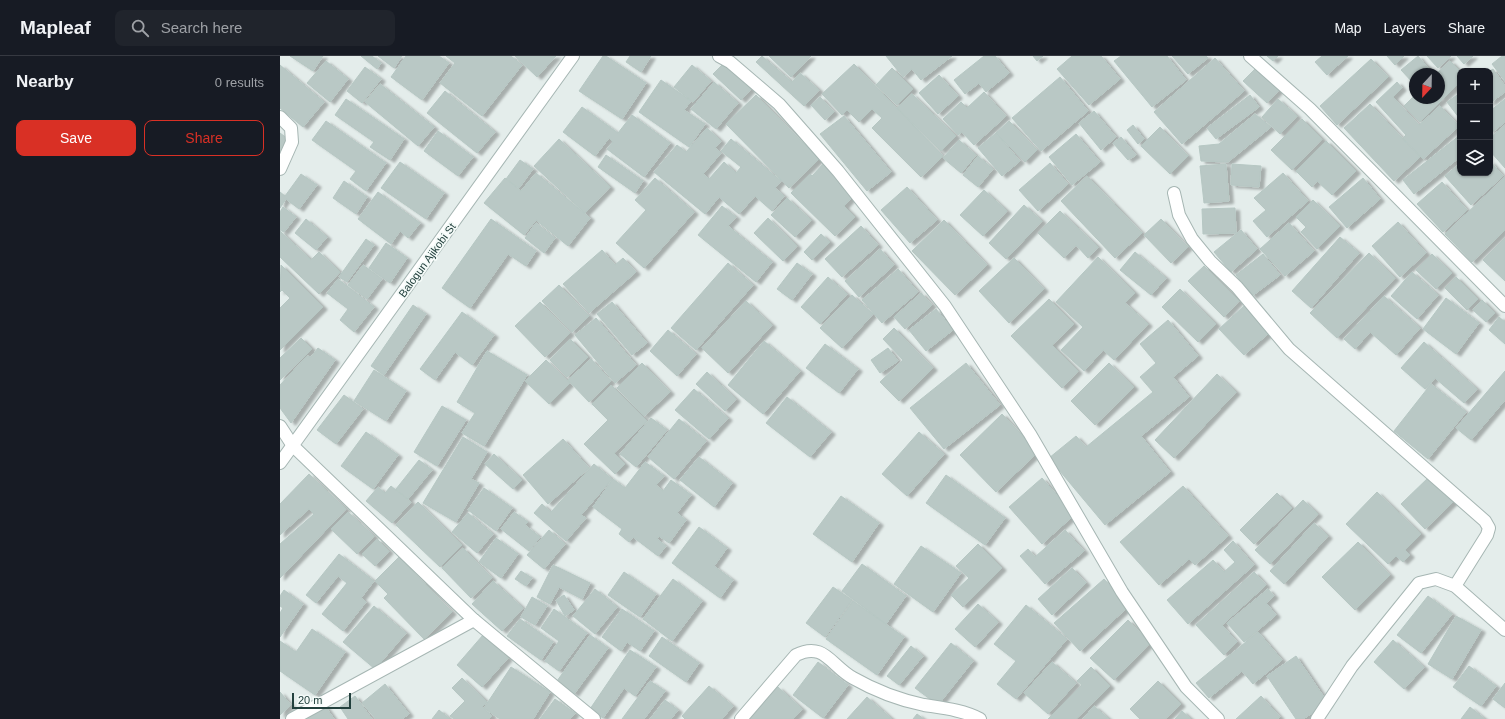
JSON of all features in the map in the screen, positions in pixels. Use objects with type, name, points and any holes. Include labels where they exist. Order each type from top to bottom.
[{"type":"street","name":"Balogun Ajikobi St","points":[[280,463],[573,56]]},
{"type":"street","points":[[719,56],[733,59],[779,104],[838,171],[945,306],[1030,434],[1122,592],[1186,688],[1218,719]]},
{"type":"street","points":[[1250,56],[1310,109],[1505,306]]},
{"type":"street","points":[[280,118],[291,128],[292,142],[280,169]]},
{"type":"street","points":[[1174,193],[1179,215],[1192,238],[1210,261],[1237,287],[1289,349],[1486,522],[1489,528],[1487,535],[1455,586]]},
{"type":"street","points":[[280,426],[293,446],[474,620],[594,719]]},
{"type":"street","points":[[1318,719],[1352,666],[1419,583],[1436,580],[1455,586],[1505,630]]},
{"type":"street","points":[[292,719],[474,620]]},
{"type":"street","points":[[741,719],[796,655],[806,650],[819,651],[851,678],[888,694],[923,704],[970,714],[980,719]]},
{"type":"building","points":[[290,56],[323,56],[313,71]]},
{"type":"building","points":[[361,56],[372,56],[381,63],[377,69]]},
{"type":"building","points":[[378,56],[402,56],[394,68]]},
{"type":"building","points":[[406,56],[439,56],[449,63],[422,100],[391,77]]},
{"type":"building","points":[[446,56],[511,56],[522,65],[482,116],[440,83],[455,63]]},
{"type":"building","points":[[515,56],[556,56],[537,77]]},
{"type":"building","points":[[603,56],[606,56],[646,83],[622,119],[579,91]]},
{"type":"building","points":[[630,56],[651,56],[641,72],[626,62]]},
{"type":"building","points":[[762,56],[792,82],[800,73],[819,90],[804,106],[756,62]]},
{"type":"building","points":[[769,56],[811,56],[791,77]]},
{"type":"building","points":[[886,56],[952,56],[921,80],[912,69],[903,77]]},
{"type":"building","points":[[984,56],[995,56],[1009,73],[986,92],[979,83],[965,94],[954,80]]},
{"type":"building","points":[[1033,56],[1043,56],[1037,61]]},
{"type":"building","points":[[1072,56],[1101,56],[1120,79],[1089,105],[1057,69]]},
{"type":"building","points":[[1121,56],[1167,56],[1186,80],[1152,107],[1114,61]]},
{"type":"building","points":[[1172,56],[1206,56],[1208,58],[1188,74]]},
{"type":"building","points":[[1267,56],[1278,56],[1273,61]]},
{"type":"building","points":[[1322,56],[1348,56],[1327,75],[1315,62]]},
{"type":"building","points":[[1387,56],[1404,56],[1395,65]]},
{"type":"building","points":[[1418,56],[1428,68],[1409,68],[1409,79],[1401,70]]},
{"type":"building","points":[[1427,56],[1451,56],[1438,68]]},
{"type":"building","points":[[1457,56],[1473,56],[1464,64]]},
{"type":"building","points":[[1502,56],[1505,56],[1505,81],[1492,64]]},
{"type":"building","points":[[1215,58],[1244,91],[1182,144],[1154,112]]},
{"type":"building","points":[[1371,59],[1388,77],[1337,125],[1320,106]]},
{"type":"building","points":[[326,61],[348,79],[330,102],[307,83]]},
{"type":"building","points":[[1450,61],[1457,68],[1457,85],[1445,97],[1445,68],[1442,68]]},
{"type":"building","points":[[724,63],[751,89],[741,100],[713,74]]},
{"type":"building","points":[[854,64],[943,156],[921,177],[872,128],[882,118],[872,109],[859,122],[847,110],[842,115],[822,94]]},
{"type":"building","points":[[280,65],[324,102],[303,127],[280,108]]},
{"type":"building","points":[[692,65],[711,81],[693,102],[674,87]]},
{"type":"building","points":[[365,67],[381,79],[362,103],[347,91]]},
{"type":"building","points":[[892,68],[913,89],[897,105],[876,85]]},
{"type":"building","points":[[1255,69],[1279,90],[1267,103],[1243,81]]},
{"type":"building","points":[[1493,69],[1505,86],[1505,92],[1493,101]]},
{"type":"building","points":[[939,75],[958,96],[938,114],[919,93]]},
{"type":"building","points":[[1060,77],[1088,111],[1041,151],[1012,118]]},
{"type":"building","points":[[661,80],[691,101],[684,110],[705,124],[689,147],[639,112]]},
{"type":"building","points":[[714,82],[738,103],[716,129],[691,109]]},
{"type":"building","points":[[1397,82],[1402,88],[1393,97],[1419,125],[1440,106],[1457,124],[1457,128],[1423,159],[1403,138],[1406,135],[1376,102]]},
{"type":"building","points":[[380,84],[434,127],[418,146],[365,102]]},
{"type":"building","points":[[445,91],[495,132],[477,153],[427,113]]},
{"type":"building","points":[[984,92],[1006,116],[974,145],[962,132],[958,135],[943,119],[961,102],[967,108]]},
{"type":"building","points":[[912,94],[956,136],[941,151],[897,108]]},
{"type":"building","points":[[756,95],[819,159],[789,188],[726,124]]},
{"type":"building","points":[[1250,95],[1259,107],[1216,139],[1207,128]]},
{"type":"building","points":[[1457,95],[1457,115],[1447,102]]},
{"type":"building","points":[[820,97],[834,112],[825,120],[811,105]]},
{"type":"building","points":[[346,99],[404,139],[390,160],[370,147],[374,142],[335,115]]},
{"type":"building","points":[[1278,99],[1297,116],[1280,134],[1262,117]]},
{"type":"building","points":[[1505,99],[1505,122],[1493,132],[1493,109]]},
{"type":"building","points":[[1409,101],[1409,104],[1438,104],[1420,122],[1404,106]]},
{"type":"building","points":[[1370,104],[1420,157],[1394,181],[1344,128]]},
{"type":"building","points":[[582,107],[618,133],[632,115],[670,143],[644,177],[607,149],[613,142],[609,138],[595,156],[563,132]]},
{"type":"building","points":[[1094,111],[1116,137],[1101,150],[1079,123]]},
{"type":"building","points":[[1255,114],[1271,127],[1228,162],[1201,161],[1199,146],[1219,144]]},
{"type":"building","points":[[844,116],[891,172],[867,191],[820,134]]},
{"type":"building","points":[[1302,119],[1322,139],[1292,170],[1271,150]]},
{"type":"building","points":[[326,121],[386,163],[366,191],[350,179],[356,171],[312,140]]},
{"type":"building","points":[[1009,121],[1037,150],[1025,162],[996,133]]},
{"type":"building","points":[[1133,125],[1144,139],[1138,144],[1127,130]]},
{"type":"building","points":[[1505,125],[1505,168],[1493,154],[1493,135]]},
{"type":"building","points":[[1160,127],[1188,156],[1170,174],[1141,146]]},
{"type":"building","points":[[707,128],[721,141],[715,148],[721,153],[703,174],[709,179],[724,162],[736,173],[741,167],[721,151],[731,139],[781,181],[775,188],[784,196],[772,211],[755,196],[739,214],[719,197],[705,214],[654,172],[677,145],[686,152]]},
{"type":"building","points":[[438,131],[473,157],[458,176],[424,151]]},
{"type":"building","points":[[280,133],[288,139],[280,151]]},
{"type":"building","points":[[996,133],[1020,161],[1002,176],[978,148]]},
{"type":"building","points":[[1076,134],[1100,162],[1072,185],[1049,157]]},
{"type":"building","points":[[1121,137],[1136,155],[1128,160],[1113,143]]},
{"type":"building","points":[[1457,137],[1457,159],[1414,194],[1403,180]]},
{"type":"building","points":[[559,139],[610,187],[585,213],[534,166]]},
{"type":"building","points":[[959,140],[976,155],[961,173],[943,158]]},
{"type":"building","points":[[1326,141],[1356,171],[1332,195],[1317,181],[1312,187],[1296,171]]},
{"type":"building","points":[[606,155],[643,181],[635,193],[598,167]]},
{"type":"building","points":[[978,156],[993,169],[978,187],[963,175]]},
{"type":"building","points":[[520,160],[533,169],[519,188],[506,179]]},
{"type":"building","points":[[400,162],[444,193],[426,219],[381,188]]},
{"type":"building","points":[[1050,163],[1068,184],[1038,211],[1019,190]]},
{"type":"building","points":[[823,164],[854,195],[844,206],[855,217],[835,236],[791,193],[810,174],[812,176]]},
{"type":"building","points":[[1226,164],[1229,201],[1204,203],[1200,166]]},
{"type":"building","points":[[1232,164],[1261,166],[1259,187],[1231,185]]},
{"type":"building","points":[[1493,164],[1503,176],[1471,205],[1445,176],[1457,166],[1457,176],[1493,176]]},
{"type":"building","points":[[536,173],[590,218],[568,246],[536,220],[524,235],[484,203],[505,178],[521,191]]},
{"type":"building","points":[[1283,173],[1308,201],[1267,237],[1253,221],[1266,210],[1254,198]]},
{"type":"building","points":[[301,174],[317,185],[299,209],[286,199],[280,208],[280,192],[285,196]]},
{"type":"building","points":[[1087,176],[1142,233],[1115,258],[1061,201]]},
{"type":"building","points":[[1505,177],[1505,230],[1472,262],[1445,234]]},
{"type":"building","points":[[655,178],[694,212],[644,268],[616,243],[646,210],[635,200]]},
{"type":"building","points":[[1363,178],[1380,199],[1347,228],[1329,207]]},
{"type":"building","points":[[344,181],[367,197],[356,214],[333,198]]},
{"type":"building","points":[[1442,182],[1467,210],[1443,232],[1417,204]]},
{"type":"building","points":[[907,187],[937,220],[910,243],[881,210]]},
{"type":"building","points":[[984,190],[1007,211],[983,236],[960,215]]},
{"type":"building","points":[[378,192],[420,223],[408,238],[400,231],[391,244],[358,219]]},
{"type":"building","points":[[787,198],[811,220],[795,237],[771,215]]},
{"type":"building","points":[[1313,200],[1340,226],[1317,249],[1301,232],[1306,227],[1296,217]]},
{"type":"building","points":[[1024,205],[1042,221],[1006,259],[989,243]]},
{"type":"building","points":[[722,206],[736,217],[728,226],[772,262],[756,282],[698,235]]},
{"type":"building","points":[[283,207],[296,217],[284,232],[280,230],[280,212]]},
{"type":"building","points":[[1235,208],[1236,233],[1203,234],[1202,209]]},
{"type":"building","points":[[1060,211],[1098,247],[1088,258],[1076,245],[1064,258],[1038,233]]},
{"type":"building","points":[[768,218],[797,246],[783,261],[754,233]]},
{"type":"building","points":[[306,219],[327,237],[316,250],[295,233]]},
{"type":"building","points":[[491,219],[536,251],[526,266],[508,254],[470,308],[442,288]]},
{"type":"building","points":[[1161,219],[1188,247],[1171,263],[1144,235]]},
{"type":"building","points":[[944,220],[987,265],[955,295],[912,251]]},
{"type":"building","points":[[1398,222],[1426,253],[1400,277],[1372,246]]},
{"type":"building","points":[[536,223],[555,238],[544,253],[525,238]]},
{"type":"building","points":[[1289,223],[1314,251],[1285,276],[1260,249]]},
{"type":"building","points":[[861,226],[878,245],[842,277],[825,259]]},
{"type":"building","points":[[1241,230],[1257,249],[1231,272],[1214,252]]},
{"type":"building","points":[[280,231],[311,260],[319,252],[340,272],[319,294],[280,257]]},
{"type":"building","points":[[821,234],[830,242],[812,260],[804,252]]},
{"type":"building","points":[[1340,237],[1359,253],[1311,308],[1292,291]]},
{"type":"building","points":[[1505,238],[1505,281],[1483,260]]},
{"type":"building","points":[[366,239],[374,245],[347,282],[339,277]]},
{"type":"building","points":[[386,243],[407,258],[390,283],[369,268]]},
{"type":"building","points":[[880,249],[894,265],[859,297],[845,281]]},
{"type":"building","points":[[602,250],[615,265],[623,258],[636,272],[589,313],[563,284]]},
{"type":"building","points":[[1135,252],[1166,278],[1151,295],[1120,270]]},
{"type":"building","points":[[1369,253],[1395,278],[1337,338],[1310,313]]},
{"type":"building","points":[[1263,254],[1280,275],[1252,296],[1236,275]]},
{"type":"building","points":[[1432,254],[1452,273],[1436,289],[1416,270]]},
{"type":"building","points":[[1098,257],[1135,293],[1125,303],[1148,324],[1114,360],[1103,350],[1084,371],[1061,350],[1083,327],[1056,302]]},
{"type":"building","points":[[1014,258],[1044,289],[1009,323],[979,291]]},
{"type":"building","points":[[728,263],[753,285],[696,350],[671,328]]},
{"type":"building","points":[[797,263],[812,274],[792,300],[777,289]]},
{"type":"building","points":[[281,265],[323,307],[280,350],[280,308],[290,298],[282,290],[280,292]]},
{"type":"building","points":[[363,265],[382,279],[367,299],[348,285]]},
{"type":"building","points":[[1204,266],[1239,301],[1224,317],[1188,281]]},
{"type":"building","points":[[898,269],[918,292],[882,323],[862,300]]},
{"type":"building","points":[[1412,272],[1438,295],[1417,319],[1391,296]]},
{"type":"building","points":[[828,277],[847,294],[820,324],[801,307]]},
{"type":"building","points":[[1456,277],[1478,299],[1467,310],[1445,288]]},
{"type":"building","points":[[338,279],[374,307],[354,332],[340,320],[348,309],[327,293]]},
{"type":"building","points":[[559,285],[589,316],[572,332],[542,301]]},
{"type":"building","points":[[1180,289],[1216,324],[1198,342],[1162,307]]},
{"type":"building","points":[[921,293],[932,305],[905,329],[894,317]]},
{"type":"building","points":[[852,295],[873,314],[842,348],[820,328]]},
{"type":"building","points":[[1384,296],[1420,328],[1396,355],[1370,332],[1355,349],[1344,339]]},
{"type":"building","points":[[1446,298],[1479,323],[1456,354],[1423,329]]},
{"type":"building","points":[[1049,299],[1074,324],[1052,345],[1078,371],[1062,388],[1011,336]]},
{"type":"building","points":[[1482,300],[1495,313],[1486,322],[1473,310]]},
{"type":"building","points":[[746,301],[772,325],[728,373],[702,348]]},
{"type":"building","points":[[540,302],[570,333],[545,357],[515,326]]},
{"type":"building","points":[[612,302],[647,343],[632,355],[597,314]]},
{"type":"building","points":[[413,305],[426,314],[384,375],[371,366]]},
{"type":"building","points":[[1245,305],[1270,332],[1244,355],[1219,329]]},
{"type":"building","points":[[936,309],[953,330],[926,351],[909,330]]},
{"type":"building","points":[[462,312],[494,335],[472,365],[455,352],[435,380],[420,369]]},
{"type":"building","points":[[1499,317],[1505,322],[1505,344],[1489,330]]},
{"type":"building","points":[[596,318],[636,365],[615,383],[575,335]]},
{"type":"building","points":[[1168,320],[1198,356],[1173,377],[1189,397],[1141,436],[1170,472],[1105,525],[1049,458],[1076,436],[1086,447],[1153,392],[1140,377],[1156,363],[1140,344]]},
{"type":"building","points":[[894,328],[933,368],[899,401],[880,382],[903,360],[883,339]]},
{"type":"building","points":[[668,330],[696,354],[677,376],[650,351]]},
{"type":"building","points":[[301,338],[312,349],[280,380],[280,358]]},
{"type":"building","points":[[570,339],[588,357],[567,377],[550,360]]},
{"type":"building","points":[[764,341],[800,371],[763,414],[728,385]]},
{"type":"building","points":[[1424,342],[1477,389],[1464,403],[1435,378],[1425,389],[1401,368]]},
{"type":"building","points":[[825,344],[858,369],[839,393],[806,368]]},
{"type":"building","points":[[318,348],[335,360],[291,423],[280,408],[280,385],[307,356],[311,357]]},
{"type":"building","points":[[888,348],[898,361],[880,373],[871,360]]},
{"type":"building","points":[[487,351],[527,375],[484,446],[462,433],[475,413],[457,402]]},
{"type":"building","points":[[591,359],[611,381],[589,402],[568,380]]},
{"type":"building","points":[[546,360],[570,383],[549,404],[525,381]]},
{"type":"building","points":[[642,363],[670,392],[644,416],[617,388]]},
{"type":"building","points":[[966,363],[1000,405],[944,449],[910,408]]},
{"type":"building","points":[[1109,363],[1134,387],[1095,425],[1071,401]]},
{"type":"building","points":[[374,370],[406,391],[386,421],[354,401]]},
{"type":"building","points":[[1505,371],[1505,400],[1471,440],[1456,428]]},
{"type":"building","points":[[707,372],[736,399],[725,411],[696,384]]},
{"type":"building","points":[[1217,374],[1236,392],[1174,458],[1155,440]]},
{"type":"building","points":[[1431,384],[1466,412],[1428,459],[1394,431]]},
{"type":"building","points":[[611,385],[647,421],[614,453],[625,464],[615,474],[584,444],[608,420],[592,404]]},
{"type":"building","points":[[694,389],[728,418],[709,439],[675,410]]},
{"type":"building","points":[[344,395],[363,409],[336,444],[317,430]]},
{"type":"building","points":[[787,397],[831,432],[810,457],[766,423]]},
{"type":"building","points":[[442,406],[466,420],[437,466],[414,452]]},
{"type":"building","points":[[1002,414],[1038,452],[996,492],[960,455]]},
{"type":"building","points":[[651,418],[667,430],[636,467],[620,454]]},
{"type":"building","points":[[679,419],[706,441],[674,479],[648,457]]},
{"type":"building","points":[[366,432],[398,455],[373,489],[341,466]]},
{"type":"building","points":[[919,432],[944,454],[907,496],[882,474]]},
{"type":"building","points":[[463,437],[487,452],[471,479],[479,483],[456,522],[423,503]]},
{"type":"building","points":[[563,439],[589,468],[548,504],[523,475]]},
{"type":"building","points":[[494,454],[522,480],[513,489],[485,464]]},
{"type":"building","points":[[699,457],[732,483],[714,507],[680,480]]},
{"type":"building","points":[[419,460],[432,470],[408,499],[396,489]]},
{"type":"building","points":[[645,462],[664,476],[656,485],[663,491],[671,480],[691,495],[677,513],[686,520],[669,543],[659,536],[657,539],[666,546],[658,556],[633,537],[629,542],[619,534],[622,529],[593,507],[613,479],[625,488]]},
{"type":"building","points":[[594,464],[612,479],[581,515],[586,518],[566,541],[534,513],[542,504],[551,512]]},
{"type":"building","points":[[309,474],[346,509],[280,578],[280,544],[314,514],[309,509],[280,535],[280,504]]},
{"type":"building","points":[[946,475],[1005,518],[985,545],[926,503]]},
{"type":"building","points":[[1430,476],[1454,501],[1425,529],[1401,504]]},
{"type":"building","points":[[1042,478],[1074,515],[1042,544],[1009,507]]},
{"type":"building","points":[[391,486],[411,502],[392,523],[366,501],[378,487],[385,493]]},
{"type":"building","points":[[1183,486],[1228,536],[1195,565],[1189,559],[1159,585],[1120,542]]},
{"type":"building","points":[[484,488],[512,508],[496,531],[468,510]]},
{"type":"building","points":[[1377,492],[1421,534],[1405,550],[1410,555],[1403,562],[1396,556],[1388,564],[1346,524]]},
{"type":"building","points":[[1277,493],[1292,508],[1254,544],[1240,530]]},
{"type":"building","points":[[841,496],[879,523],[852,562],[813,534]]},
{"type":"building","points":[[1303,500],[1318,514],[1270,564],[1255,550]]},
{"type":"building","points":[[418,502],[462,545],[440,567],[396,525]]},
{"type":"building","points":[[348,512],[374,536],[357,554],[331,529]]},
{"type":"building","points":[[514,512],[528,522],[525,525],[540,537],[529,551],[501,529]]},
{"type":"building","points":[[468,513],[493,534],[477,553],[452,532]]},
{"type":"building","points":[[1314,523],[1328,536],[1284,584],[1270,571]]},
{"type":"building","points":[[699,527],[727,548],[714,566],[733,580],[720,598],[672,563]]},
{"type":"building","points":[[549,530],[565,544],[544,569],[527,555]]},
{"type":"building","points":[[1065,530],[1084,551],[1045,584],[1020,556],[1028,549],[1035,557]]},
{"type":"building","points":[[496,538],[518,554],[501,578],[479,562]]},
{"type":"building","points":[[377,539],[389,551],[375,566],[362,554]]},
{"type":"building","points":[[1233,541],[1254,565],[1188,624],[1167,600],[1213,560],[1224,572],[1235,562],[1224,550]]},
{"type":"building","points":[[1358,542],[1390,575],[1355,610],[1322,577]]},
{"type":"building","points":[[978,544],[1002,568],[963,607],[951,595],[969,578],[956,566]]},
{"type":"building","points":[[921,546],[961,573],[933,612],[894,584]]},
{"type":"building","points":[[463,548],[492,578],[471,598],[442,568]]},
{"type":"building","points":[[339,554],[374,581],[361,598],[366,602],[343,631],[322,614],[347,583],[338,576],[316,603],[306,595]]},
{"type":"building","points":[[399,557],[452,612],[424,639],[384,598],[388,594],[375,581]]},
{"type":"building","points":[[862,564],[906,596],[886,624],[842,591]]},
{"type":"building","points":[[553,565],[590,583],[582,599],[559,587],[550,604],[537,597]]},
{"type":"building","points":[[1072,568],[1086,583],[1052,615],[1038,599]]},
{"type":"building","points":[[521,571],[532,578],[526,586],[515,579]]},
{"type":"building","points":[[624,572],[656,594],[640,617],[608,595]]},
{"type":"building","points":[[1254,572],[1266,585],[1222,625],[1237,642],[1224,655],[1196,625]]},
{"type":"building","points":[[673,579],[702,601],[672,641],[643,619]]},
{"type":"building","points":[[1104,579],[1129,606],[1080,651],[1054,623]]},
{"type":"building","points":[[493,581],[523,608],[502,631],[472,604]]},
{"type":"building","points":[[833,587],[852,600],[825,637],[806,623]]},
{"type":"building","points":[[595,589],[617,607],[595,634],[573,616]]},
{"type":"building","points":[[1268,589],[1274,596],[1266,603],[1276,615],[1244,642],[1227,623]]},
{"type":"building","points":[[284,590],[303,604],[280,637],[280,613],[283,608],[280,606],[280,596]]},
{"type":"building","points":[[564,595],[574,610],[565,616],[556,600]]},
{"type":"building","points":[[1428,596],[1452,614],[1421,653],[1397,635]]},
{"type":"building","points":[[532,597],[547,606],[535,625],[521,617]]},
{"type":"building","points":[[853,601],[904,637],[877,675],[826,639]]},
{"type":"building","points":[[978,604],[998,622],[975,647],[955,629]]},
{"type":"building","points":[[1026,605],[1067,639],[1016,699],[997,684],[1016,661],[994,644]]},
{"type":"building","points":[[374,606],[406,633],[375,669],[343,642]]},
{"type":"building","points":[[554,609],[587,633],[559,671],[545,661],[559,641],[541,628]]},
{"type":"building","points":[[622,609],[654,631],[640,651],[627,642],[621,651],[602,637]]},
{"type":"building","points":[[1456,616],[1481,630],[1452,679],[1428,664]]},
{"type":"building","points":[[520,619],[553,642],[541,660],[507,636]]},
{"type":"building","points":[[1128,620],[1150,643],[1114,680],[1090,658]]},
{"type":"building","points":[[312,629],[345,652],[315,695],[280,671],[280,641],[296,652]]},
{"type":"building","points":[[1258,632],[1282,660],[1253,684],[1242,671],[1209,698],[1196,683]]},
{"type":"building","points":[[483,635],[508,658],[482,687],[457,665]]},
{"type":"building","points":[[590,635],[608,648],[574,694],[557,681]]},
{"type":"building","points":[[662,637],[699,663],[686,682],[649,656]]},
{"type":"building","points":[[1393,640],[1424,667],[1404,689],[1374,662]]},
{"type":"building","points":[[951,643],[973,661],[938,705],[915,688]]},
{"type":"building","points":[[911,646],[923,656],[899,685],[887,676]]},
{"type":"building","points":[[630,650],[656,667],[635,696],[624,688],[603,718],[590,709]]},
{"type":"building","points":[[1296,656],[1328,703],[1303,719],[1296,719],[1267,676]]},
{"type":"building","points":[[818,662],[848,685],[823,718],[793,695]]},
{"type":"building","points":[[1052,662],[1076,683],[1048,714],[1024,693]]},
{"type":"building","points":[[1469,666],[1496,686],[1481,706],[1453,687]]},
{"type":"building","points":[[511,667],[550,692],[533,719],[500,719],[484,708]]},
{"type":"building","points":[[1091,667],[1110,686],[1076,719],[1048,719],[1082,685],[1077,681]]},
{"type":"building","points":[[462,678],[487,702],[482,707],[492,716],[489,719],[454,719],[450,716],[465,701],[452,688]]},
{"type":"building","points":[[650,681],[665,691],[644,719],[622,719]]},
{"type":"building","points":[[1158,681],[1181,704],[1165,719],[1140,719],[1130,709]]},
{"type":"building","points":[[1505,683],[1505,708],[1493,699]]},
{"type":"building","points":[[385,684],[409,714],[402,719],[376,719],[362,703]]},
{"type":"building","points":[[709,686],[733,706],[722,719],[685,719],[682,716]]},
{"type":"building","points":[[778,687],[802,709],[793,719],[748,719]]},
{"type":"building","points":[[280,692],[291,705],[280,715]]},
{"type":"building","points":[[355,696],[372,719],[348,719],[340,707]]},
{"type":"building","points":[[1261,696],[1280,717],[1277,719],[1236,719]]},
{"type":"building","points":[[867,697],[892,719],[847,719]]},
{"type":"building","points":[[555,699],[575,713],[570,719],[540,719]]},
{"type":"building","points":[[665,700],[678,710],[671,719],[650,719]]},
{"type":"building","points":[[325,706],[334,719],[306,719]]},
{"type":"building","points":[[1094,706],[1109,719],[1083,719]]},
{"type":"building","points":[[1470,707],[1485,719],[1461,719]]},
{"type":"building","points":[[439,710],[450,719],[432,719]]},
{"type":"building","points":[[1182,711],[1191,719],[1175,719]]},
{"type":"building","points":[[917,714],[924,719],[913,719]]}]
